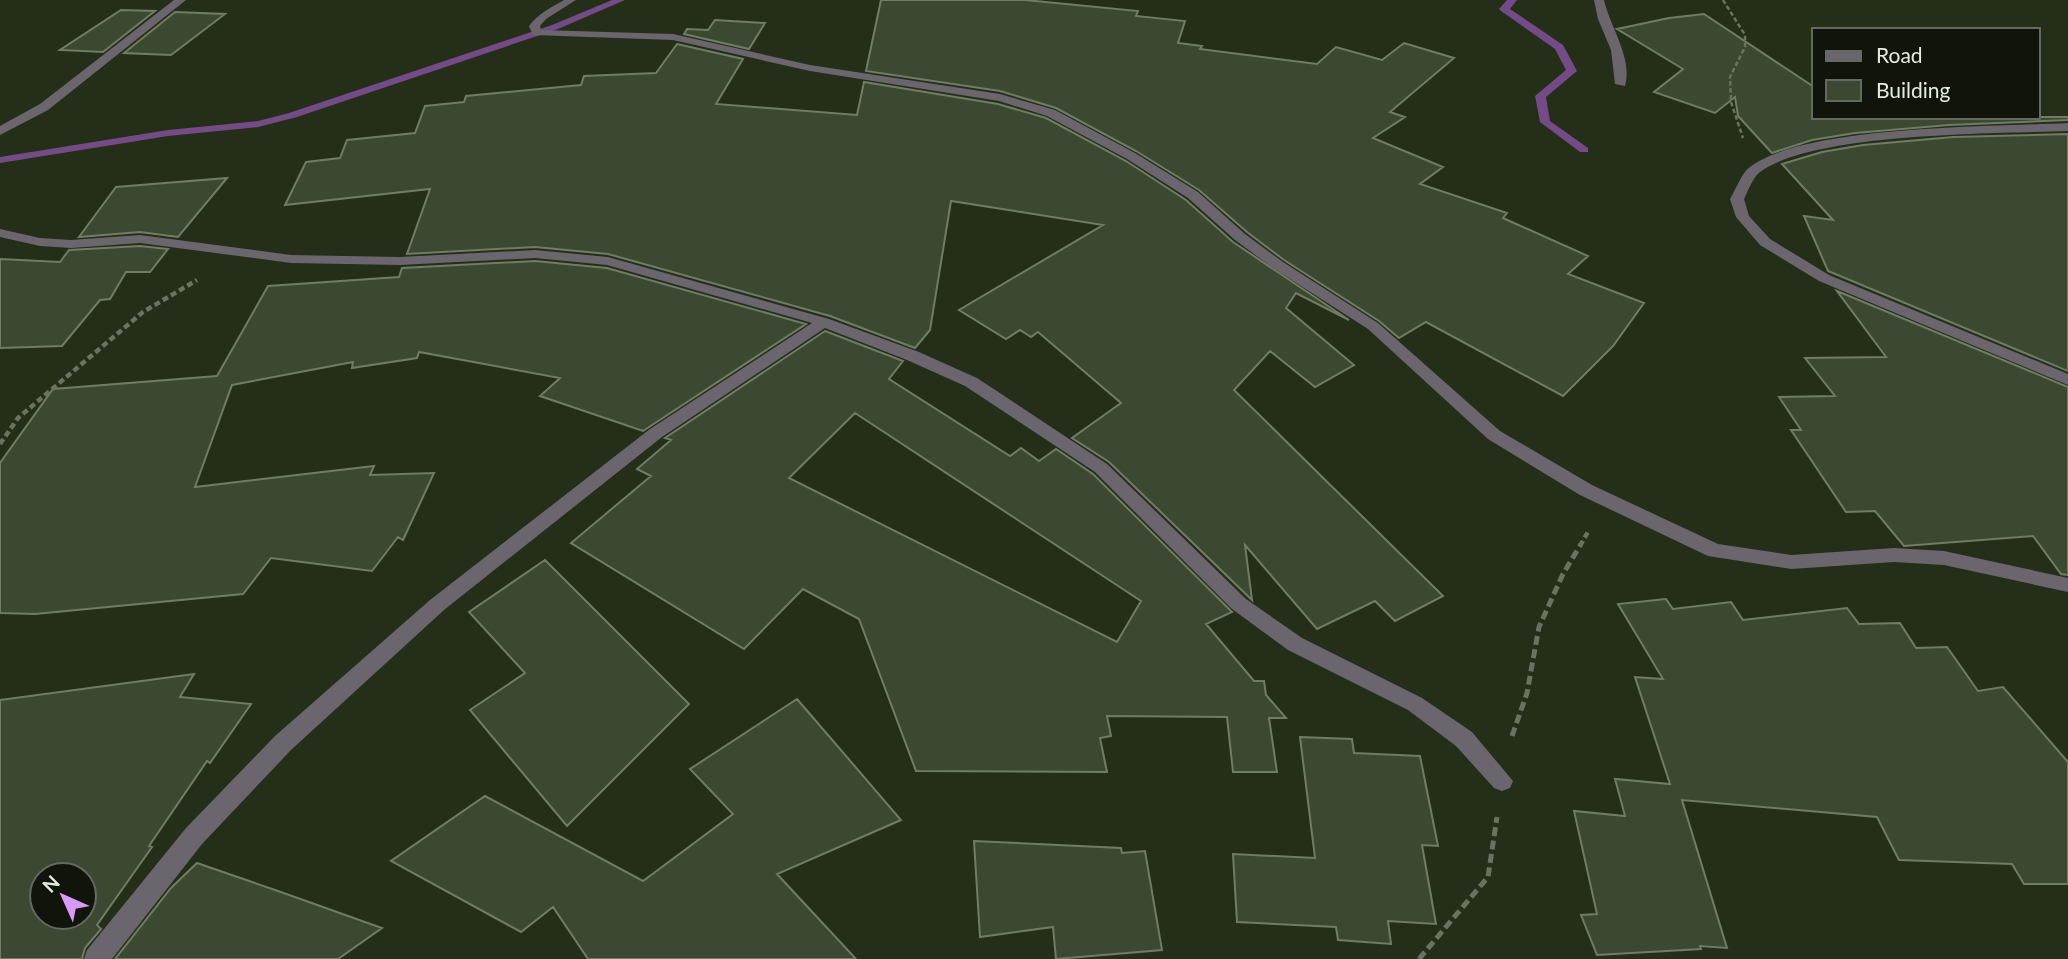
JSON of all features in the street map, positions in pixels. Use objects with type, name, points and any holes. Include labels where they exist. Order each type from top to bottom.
[{"type":"street","points":[[0,131],[44,107],[181,0]]},
{"type":"street","points":[[570,0],[542,17],[534,26],[537,33],[630,33],[673,37],[810,68],[1000,98],[1051,113],[1131,156],[1193,195],[1240,237],[1373,326],[1494,435],[1607,500],[1715,551],[1791,562],[1894,555],[1944,558],[2068,585]]},
{"type":"street","points":[[1599,0],[1603,19],[1617,50],[1621,84]]},
{"type":"street","points":[[2068,127],[1903,135],[1800,148],[1754,170],[1737,200],[1743,218],[1765,242],[1824,278],[2068,380]]},
{"type":"street","points":[[0,233],[40,242],[71,244],[140,239],[291,259],[400,261],[535,254],[608,261],[824,322],[913,356],[971,382],[1044,429],[1101,468],[1238,604],[1295,644],[1415,704],[1464,738],[1502,781]]},
{"type":"street","points":[[96,959],[194,836],[283,743],[369,665],[437,606],[656,433],[824,322]]},
{"type":"path","points":[[1723,0],[1745,35],[1745,47],[1730,76],[1731,102],[1754,170]]},
{"type":"path","points":[[0,444],[18,418],[143,312],[241,254]]},
{"type":"path","points":[[1419,959],[1488,877],[1502,781],[1511,740],[1527,693],[1539,627],[1563,574],[1607,500]]},
{"type":"building","points":[[881,0],[1025,0],[1138,11],[1136,16],[1185,21],[1178,43],[1202,46],[1200,49],[1317,64],[1336,47],[1382,60],[1404,43],[1454,58],[1390,112],[1405,117],[1373,138],[1443,167],[1420,184],[1507,213],[1503,218],[1588,256],[1568,274],[1644,303],[1613,346],[1563,396],[1426,322],[1399,338],[1379,321],[1284,260],[1199,190],[1136,151],[1056,108],[1000,91],[866,71]]},
{"type":"building","points":[[121,10],[155,11],[103,52],[60,50]]},
{"type":"building","points":[[175,12],[225,14],[171,55],[124,53]]},
{"type":"building","points":[[1704,14],[1812,86],[1812,119],[2068,117],[2068,120],[1949,125],[1855,133],[1812,140],[1772,153],[1738,116],[1735,97],[1715,113],[1654,92],[1683,69],[1617,29]]},
{"type":"building","points":[[715,20],[765,23],[749,49],[684,34],[687,29],[708,30]]},
{"type":"building","points":[[677,44],[743,59],[716,104],[857,115],[864,82],[998,104],[1046,118],[1126,161],[1186,200],[1233,242],[1349,320],[1296,293],[1286,308],[1354,365],[1315,387],[1270,351],[1234,390],[1443,596],[1395,621],[1375,601],[1317,629],[1245,545],[1252,600],[1109,462],[1072,438],[1121,403],[1038,332],[1031,337],[1020,330],[1006,339],[959,310],[1103,225],[951,201],[930,330],[915,348],[830,316],[608,254],[535,247],[407,254],[430,189],[285,205],[306,162],[340,158],[347,140],[415,133],[425,106],[464,102],[466,96],[581,85],[584,76],[656,73]]},
{"type":"building","points":[[2068,134],[2068,371],[1828,271],[1804,216],[1833,220],[1782,164],[1822,152],[1863,145],[1953,137]]},
{"type":"building","points":[[227,178],[178,237],[140,232],[79,237],[116,187]]},
{"type":"building","points":[[140,246],[168,249],[150,272],[126,272],[110,299],[100,300],[62,346],[0,348],[0,259],[60,262],[69,250]]},
{"type":"building","points":[[535,261],[607,268],[806,324],[643,431],[540,396],[560,378],[419,352],[417,358],[352,368],[353,362],[232,385],[195,487],[374,466],[370,475],[434,473],[403,540],[398,537],[372,571],[271,558],[243,594],[35,614],[0,613],[0,463],[53,389],[217,376],[268,286],[399,277],[402,268]]},
{"type":"building","points":[[1837,291],[2068,387],[2068,575],[2061,574],[2033,536],[1904,546],[1875,511],[1846,512],[1791,430],[1801,430],[1779,397],[1835,396],[1805,358],[1886,357]]},
{"type":"building","points":[[825,331],[903,361],[889,379],[1010,456],[1021,448],[1039,461],[1056,449],[1093,474],[1232,612],[1206,624],[1254,681],[1264,681],[1266,695],[1286,718],[1269,718],[1277,772],[1233,772],[1227,717],[1107,716],[1111,736],[1100,738],[1107,772],[916,771],[859,619],[803,589],[744,649],[571,543],[651,476],[637,469],[671,440],[665,438]],"holes":[[[855,413],[1141,601],[1117,642],[789,478]]]},
{"type":"building","points":[[545,560],[689,704],[567,826],[470,710],[525,673],[469,612]]},
{"type":"building","points":[[1666,599],[1673,609],[1731,602],[1743,620],[1847,608],[1859,624],[1900,623],[1916,648],[1947,647],[1978,691],[2003,687],[2068,762],[2068,884],[2024,884],[2012,864],[1899,860],[1877,817],[1682,800],[1727,948],[1700,946],[1701,949],[1597,955],[1581,915],[1597,914],[1574,811],[1625,816],[1615,779],[1670,784],[1635,677],[1663,679],[1618,604]]},
{"type":"building","points":[[194,674],[180,697],[251,704],[210,763],[207,761],[149,846],[152,847],[98,924],[98,861],[28,861],[28,931],[98,931],[98,926],[101,929],[85,948],[82,959],[0,959],[0,700]]},
{"type":"building","points":[[797,699],[901,820],[777,874],[856,959],[588,959],[553,907],[521,932],[391,861],[485,796],[643,881],[733,814],[690,769]]},
{"type":"building","points":[[1300,737],[1352,739],[1354,753],[1420,756],[1438,846],[1422,845],[1436,924],[1388,921],[1391,944],[1338,940],[1336,927],[1237,922],[1233,854],[1315,858]]},
{"type":"building","points":[[974,841],[1121,848],[1122,853],[1145,851],[1162,950],[1056,959],[1053,927],[980,937]]},
{"type":"building","points":[[197,863],[382,928],[338,959],[115,959],[171,888]]},
{"type":"waterway","points":[[0,160],[168,133],[258,124],[293,115],[555,27],[620,0]]},
{"type":"waterway","points":[[1512,0],[1504,9],[1559,47],[1572,71],[1540,96],[1545,122],[1584,150]]}]
